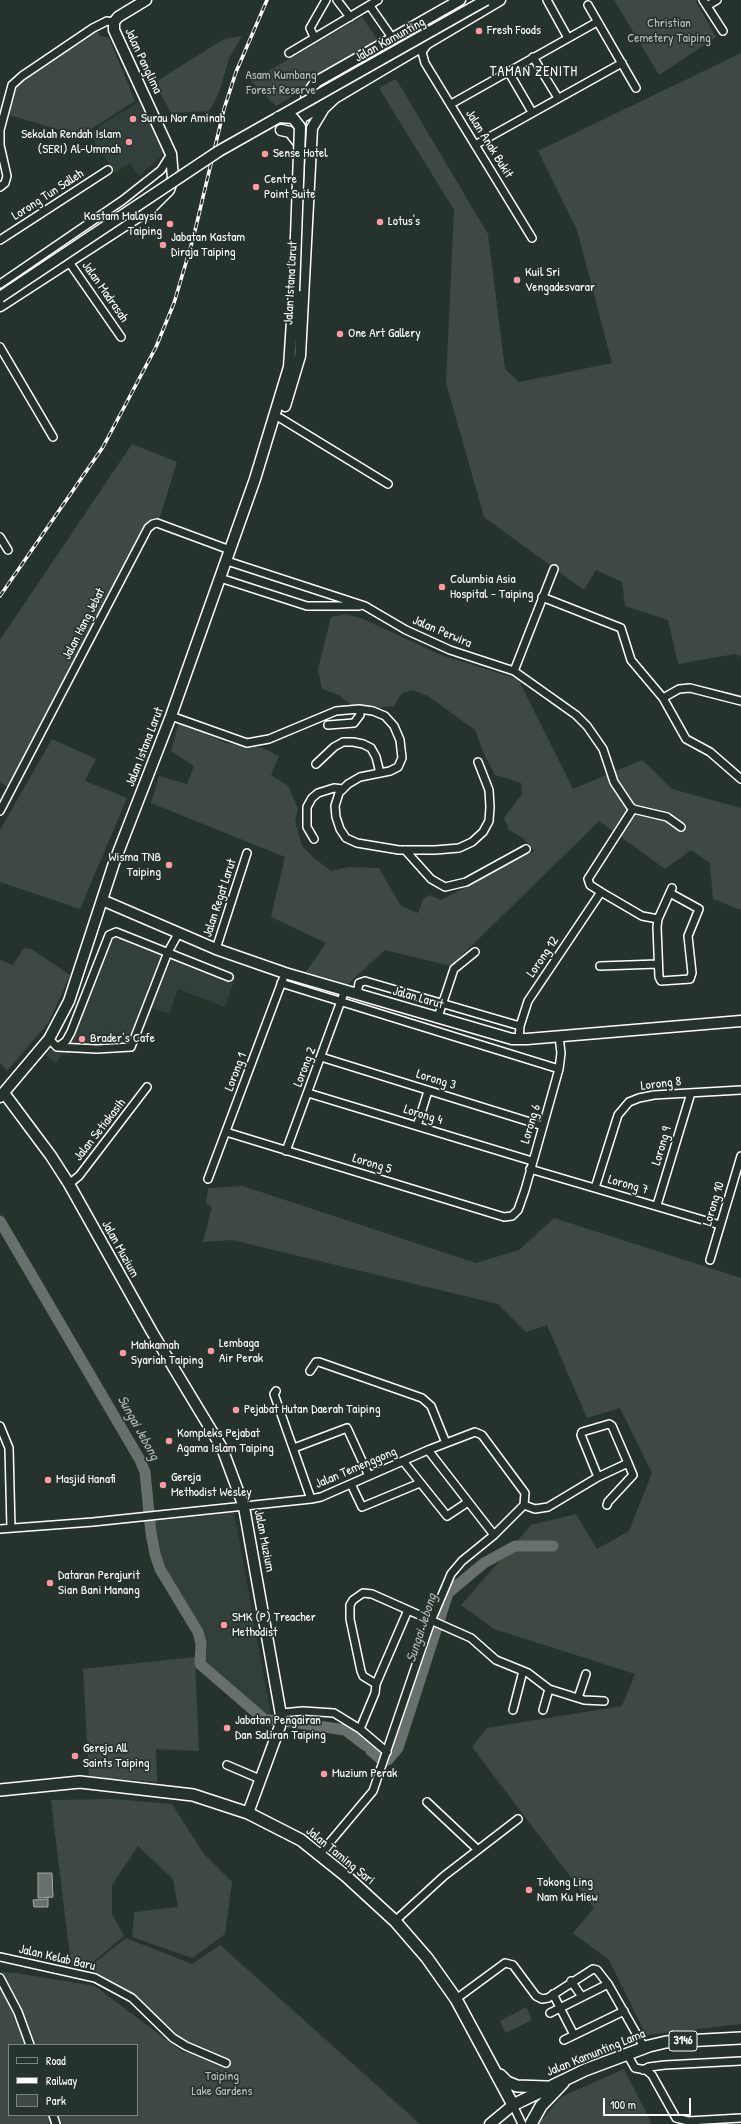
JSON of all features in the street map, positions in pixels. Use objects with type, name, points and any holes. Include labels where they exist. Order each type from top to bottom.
[{"type":"main road","name":"Jalan Panglima","points":[[0,306],[160,201],[169,190],[173,178],[171,154],[144,92],[116,38],[114,30],[114,22],[124,12],[146,0]]},
{"type":"main road","name":"Jalan Kamunting","points":[[301,118],[310,88],[321,78],[393,39],[460,0]]},
{"type":"main road","name":"Jalan Kamunting","points":[[0,289],[169,175],[226,140],[474,0]]},
{"type":"main road","name":"Jalan Kamunting","points":[[0,296],[219,151],[486,0]]},
{"type":"main road","name":"Jalan Kamunting","points":[[342,92],[408,52],[500,0]]},
{"type":"main road","name":"Jalan Istana Larut","points":[[255,479],[294,381],[300,356],[313,126],[324,108],[342,92]]},
{"type":"main road","points":[[307,95],[310,100],[315,102],[342,92]]},
{"type":"main road","points":[[301,118],[342,92]]},
{"type":"main road","name":"Jalan Istana Larut","points":[[1,1092],[49,1040],[73,990],[102,900],[131,819],[171,716],[227,561],[287,378],[294,290],[300,127],[293,118],[278,117]]},
{"type":"main road","name":"Jalan Istana Larut","points":[[289,348],[287,323],[297,141],[301,118]]},
{"type":"main road","points":[[301,118],[307,119],[313,126]]},
{"type":"main road","points":[[281,130],[290,132],[297,141]]},
{"type":"main road","name":"Jalan Larut","points":[[102,900],[178,934],[285,973],[519,1040],[741,1020]]},
{"type":"main road","name":"Jalan Istana Larut","points":[[35,1054],[37,1047],[58,1023]]},
{"type":"main road","name":"Jalan Muzium","points":[[1,1092],[51,1156],[69,1184],[145,1319],[222,1448],[244,1507],[281,1713],[280,1726],[248,1813]]},
{"type":"main road","name":"Jalan Taming Sari","points":[[0,1790],[80,1782],[101,1783],[193,1795],[248,1813],[285,1831],[320,1854],[395,1922],[427,1958],[456,2000],[497,2072],[513,2105]]},
{"type":"main road","name":"Jalan Kamunting Lama","points":[[513,2105],[548,2087],[644,2048],[666,2042],[741,2038]]},
{"type":"main road","points":[[497,2072],[507,2082],[517,2086],[548,2087]]},
{"type":"main road","points":[[531,2124],[541,2106],[570,2078]]},
{"type":"main road","points":[[490,2124],[513,2105]]},
{"type":"street","points":[[314,37],[310,28],[326,0]]},
{"type":"street","points":[[337,0],[350,17]]},
{"type":"street","points":[[289,52],[378,0]]},
{"type":"street","points":[[547,0],[568,38]]},
{"type":"street","points":[[717,0],[705,3],[723,31]]},
{"type":"street","points":[[588,5],[636,88]]},
{"type":"street","points":[[370,6],[393,39]]},
{"type":"street","name":"Jalan Panglima","points":[[0,187],[5,183],[7,176],[0,145],[0,130],[6,102],[12,85],[22,76],[102,22],[114,22]]},
{"type":"street","points":[[451,104],[597,22]]},
{"type":"street","points":[[425,63],[422,52],[431,40]]},
{"type":"street","name":"Jalan Anak Bukit","points":[[408,52],[416,54],[425,63],[532,238]]},
{"type":"street","points":[[533,57],[558,98]]},
{"type":"street","points":[[476,145],[532,112],[622,63]]},
{"type":"street","points":[[508,71],[532,112]]},
{"type":"street","points":[[0,284],[123,200],[161,170],[171,154]]},
{"type":"street","name":"Lorong Tun Salleh","points":[[0,240],[108,170]]},
{"type":"street","name":"Jalan Madrasah","points":[[69,262],[121,337]]},
{"type":"street","points":[[0,347],[53,437]]},
{"type":"street","points":[[280,418],[388,484]]},
{"type":"street","name":"Jalan Hang Jebat","points":[[0,811],[148,528],[157,523],[230,550]]},
{"type":"street","points":[[0,537],[8,550]]},
{"type":"street","name":"Jalan Perwira","points":[[227,561],[365,606],[406,630],[450,650],[514,671],[587,726],[603,749],[611,775],[621,794],[633,809]]},
{"type":"street","points":[[514,671],[542,596],[554,569]]},
{"type":"street","points":[[220,578],[307,606],[365,606]]},
{"type":"street","points":[[542,596],[621,628],[631,660],[662,698],[686,739],[710,752],[741,779]]},
{"type":"street","points":[[662,698],[679,689],[690,688],[741,701]]},
{"type":"street","points":[[171,716],[247,743],[269,739],[336,711],[359,709],[373,711],[385,716],[394,726],[400,740],[402,758],[398,767],[380,773],[360,777],[339,793],[335,806],[340,829],[346,838],[358,843],[405,850],[435,850],[459,848],[472,842],[483,832],[489,821],[489,790],[478,762]]},
{"type":"street","points":[[328,725],[354,722],[360,716],[359,709]]},
{"type":"street","points":[[316,764],[334,747],[343,742],[352,742],[363,744],[371,748],[376,757],[380,773]]},
{"type":"street","points":[[314,839],[308,827],[307,806],[318,793],[334,788],[343,789]]},
{"type":"street","points":[[658,919],[642,916],[600,892],[590,885],[588,879],[633,809],[666,817],[681,827]]},
{"type":"street","points":[[405,850],[431,879],[445,887],[466,882],[526,849]]},
{"type":"street","name":"Jalan Regat Larut","points":[[216,949],[247,853]]},
{"type":"street","points":[[671,891],[699,909],[688,936],[691,978],[661,981],[659,977],[656,936],[658,919],[671,891]]},
{"type":"street","name":"Lorong 12","points":[[519,1040],[520,1026],[528,1001],[600,892]]},
{"type":"street","points":[[58,1047],[66,1041],[109,935],[116,932],[230,977]]},
{"type":"street","points":[[49,1040],[58,1047],[97,1049],[131,1047],[168,952],[178,934]]},
{"type":"street","points":[[438,1017],[454,969],[475,952]]},
{"type":"street","points":[[600,966],[658,964]]},
{"type":"street","name":"Lorong 1","points":[[208,1179],[285,973]]},
{"type":"street","points":[[356,994],[359,983],[365,981],[520,1026]]},
{"type":"street","name":"Jalan Larut","points":[[281,983],[341,1003],[559,1069]]},
{"type":"street","name":"Lorong 2","points":[[286,1151],[345,990]]},
{"type":"street","name":"Lorong 6","points":[[512,1216],[518,1210],[559,1069],[561,1053],[559,1036]]},
{"type":"street","name":"Lorong 3","points":[[321,1057],[543,1126]]},
{"type":"street","name":"Jalan Setiakasih","points":[[69,1184],[79,1176],[147,1087]]},
{"type":"street","points":[[418,1126],[428,1090]]},
{"type":"street","name":"Lorong 8","points":[[595,1188],[618,1115],[630,1102],[639,1098],[741,1090]]},
{"type":"street","name":"Lorong 4","points":[[308,1093],[532,1161]]},
{"type":"street","name":"Lorong 9","points":[[657,1205],[691,1093]]},
{"type":"street","name":"Lorong 5","points":[[226,1132],[504,1216],[512,1216]]},
{"type":"street","name":"Lorong 10","points":[[710,1260],[741,1156]]},
{"type":"street","name":"Lorong 7","points":[[530,1169],[657,1205],[720,1225]]},
{"type":"street","points":[[310,1371],[316,1362],[319,1362],[422,1398],[430,1406],[446,1443]]},
{"type":"street","points":[[276,1391],[274,1394],[311,1499]]},
{"type":"street","points":[[598,1477],[582,1440],[582,1432],[605,1425],[612,1426],[633,1475],[608,1502],[608,1505]]},
{"type":"street","points":[[0,1426],[9,1448],[11,1528]]},
{"type":"street","points":[[294,1448],[347,1428],[369,1476]]},
{"type":"street","name":"Jalan Temenggong","points":[[0,1529],[244,1507],[321,1497],[428,1450],[475,1432],[482,1435],[526,1493],[524,1502]]},
{"type":"street","points":[[428,1450],[494,1535]]},
{"type":"street","points":[[403,1461],[447,1516],[468,1502]]},
{"type":"street","points":[[320,1854],[371,1796],[431,1620],[451,1574],[462,1561],[494,1535],[524,1502],[535,1509],[548,1507],[598,1477],[628,1463]]},
{"type":"street","points":[[352,1484],[362,1507],[420,1483]]},
{"type":"street","points":[[376,1684],[368,1681],[360,1670],[350,1620],[350,1605],[358,1596],[367,1593],[471,1638],[496,1660],[523,1671],[549,1689],[578,1698],[604,1701]]},
{"type":"street","points":[[360,1729],[375,1692],[376,1684],[408,1610]]},
{"type":"street","points":[[513,1710],[523,1671]]},
{"type":"street","points":[[578,1698],[586,1674]]},
{"type":"street","points":[[543,1710],[549,1689]]},
{"type":"street","points":[[281,1713],[304,1711],[334,1713],[360,1729],[387,1752]]},
{"type":"street","points":[[227,1765],[260,1778]]},
{"type":"street","points":[[427,1802],[477,1849]]},
{"type":"street","points":[[395,1922],[444,1876],[477,1849],[518,1819]]},
{"type":"street","name":"Jalan Kelab Baru","points":[[0,1957],[95,1978],[132,1998],[173,2038],[186,2046],[226,2063]]},
{"type":"street","points":[[456,2000],[505,1963],[513,1965],[536,1996],[542,1999],[553,1994],[571,1981],[593,1969],[597,1970],[608,1984],[644,2048]]},
{"type":"street","points":[[0,1978],[18,2012],[30,2044]]},
{"type":"street","points":[[571,1981],[582,1997]]},
{"type":"street","points":[[550,2013],[608,1984]]},
{"type":"street","points":[[553,1994],[574,2035]]},
{"type":"street","points":[[564,2040],[624,2011]]},
{"type":"street","points":[[627,2054],[633,2066],[649,2072],[656,2080],[676,2118],[688,2121],[741,2118]]},
{"type":"street","points":[[643,2070],[649,2067],[665,2065],[741,2061]]},
{"type":"street","points":[[513,2105],[522,2124]]},
{"type":"shaded area","name":"Sekolah Rendah Islam (SERI) Al-Ummah","points":[[143,99],[167,151],[139,176],[130,163],[115,173],[89,133]]},
{"type":"shaded area","points":[[121,930],[161,945],[163,942],[177,948],[181,955],[236,976],[225,1007],[178,989],[169,1014],[153,1008],[135,1053],[73,1052],[62,1055],[56,1063],[46,1055],[60,1040],[67,1038],[108,933]]},
{"type":"shaded area","name":"SMK (P) Treacher Methodist","points":[[234,1512],[271,1716],[260,1714],[200,1664],[201,1643],[186,1608],[160,1569],[153,1544],[149,1519]]},
{"type":"shaded area","points":[[38,1873],[52,1873],[53,1897],[38,1898]]},
{"type":"shaded area","points":[[48,1899],[48,1907],[34,1907],[33,1900]]},
{"type":"green space","name":"Christian Cemetery Taiping","points":[[614,0],[695,0],[716,37],[659,75]]},
{"type":"green space","name":"Asam Kumbang Forest Reserve","points":[[362,17],[379,42],[276,106],[251,81]]},
{"type":"green space","points":[[98,31],[100,36],[109,38],[135,101],[80,136],[9,115],[13,86]]},
{"type":"green space","points":[[242,36],[229,58],[219,93],[209,111],[171,113],[154,83],[224,39]]},
{"type":"green space","points":[[741,53],[741,657],[735,654],[678,664],[668,620],[625,606],[622,582],[596,570],[584,590],[484,517],[446,383],[454,210],[379,88],[396,79],[488,234],[505,369],[519,382],[612,363],[577,230],[538,151]]},
{"type":"green space","points":[[132,444],[177,462],[159,520],[155,519],[148,524],[10,789],[0,782],[0,640]]},
{"type":"green space","points":[[347,614],[363,619],[441,655],[518,679],[573,789],[642,760],[672,789],[741,808],[741,910],[713,899],[710,863],[691,850],[665,869],[599,821],[451,966],[385,950],[348,984],[306,972],[326,943],[271,917],[285,857],[151,803],[159,776],[187,784],[194,766],[171,751],[179,721],[226,743],[263,748],[279,756],[271,775],[288,786],[298,809],[295,821],[302,846],[314,858],[331,871],[349,867],[379,868],[401,906],[418,913],[423,899],[430,895],[441,900],[534,851],[522,837],[509,830],[504,818],[522,794],[521,783],[495,775],[484,754],[475,730],[428,696],[413,690],[402,693],[394,706],[375,708],[354,707],[339,695],[322,689],[318,669],[331,617]]},
{"type":"green space","points":[[52,739],[96,759],[85,781],[127,798],[80,909],[0,882],[0,830]]},
{"type":"green space","points":[[24,948],[31,949],[70,975],[49,1022],[7,1071],[0,1063],[0,960],[13,965]]},
{"type":"green space","points":[[243,1186],[476,1263],[519,1250],[554,1218],[741,1278],[741,2024],[646,2035],[609,1960],[573,1933],[594,1908],[472,1747],[487,1728],[622,1706],[635,1674],[494,1629],[461,1605],[531,1525],[576,1514],[597,1549],[629,1531],[652,1473],[620,1408],[587,1418],[547,1325],[526,1332],[498,1304],[232,1240],[203,1242],[212,1207],[206,1203],[208,1188]]},
{"type":"green space","points":[[195,1657],[199,1751],[156,1749],[157,1782],[89,1777],[83,1669]]},
{"type":"green space","points":[[113,1799],[172,1804],[204,1854],[232,1882],[225,1934],[192,1958],[132,1937],[134,1912],[178,1907],[173,1879],[138,1846],[112,1885],[112,1914],[124,1936],[86,1968],[71,1965],[51,1800]]},
{"type":"green space","name":"Taiping Lake Gardens","points":[[126,1938],[192,1964],[220,1945],[420,2124],[0,2124],[0,1972],[16,1973],[95,1986],[184,2053],[198,2048],[176,2036],[132,1992],[88,1968]]},
{"type":"green space","points":[[526,2007],[532,2020],[505,2033],[500,2021]]},
{"type":"green space","points":[[624,2069],[652,2124],[538,2124],[561,2097]]},
{"type":"waterway","name":"Sungai Jebong","points":[[0,1221],[140,1460],[145,1472],[151,1533],[155,1554],[160,1569],[198,1632],[201,1643],[200,1664],[265,1720],[276,1720]]},
{"type":"waterway","name":"Sungai Jebong","points":[[388,1760],[398,1748],[448,1593],[484,1563],[515,1546],[553,1546]]},
{"type":"waterway","name":"Sungai Jebong","points":[[284,1721],[345,1730],[366,1746]]},
{"type":"waterway","name":"Sungai Jebong","points":[[371,1751],[382,1760]]},
{"type":"railway","points":[[0,596],[103,447],[156,347],[174,303],[193,239],[224,109],[236,72],[267,0]]},
{"type":"place","name":"Fresh Foods","points":[[479,31]]},
{"type":"place","name":"Surau Nor Aminah","points":[[133,119]]},
{"type":"place","name":"Sekolah Rendah Islam (SERI) Al-Ummah","points":[[129,142]]},
{"type":"place","name":"Sense Hotel","points":[[265,154]]},
{"type":"place","name":"Centre Point Suite","points":[[256,187]]},
{"type":"place","name":"Lotus's","points":[[380,222]]},
{"type":"place","name":"Kastam Malaysia Taiping","points":[[170,224]]},
{"type":"place","name":"Jabatan Kastam Diraja Taiping","points":[[163,245]]},
{"type":"place","name":"Kuil Sri Vengadesvarar","points":[[517,280]]},
{"type":"place","name":"One Art Gallery","points":[[340,334]]},
{"type":"place","name":"Columbia Asia Hospital - Taiping","points":[[442,587]]},
{"type":"place","name":"Wisma TNB Taiping","points":[[169,865]]},
{"type":"place","name":"Brader’s Cafe","points":[[82,1039]]},
{"type":"place","name":"Lembaga Air Perak","points":[[211,1351]]},
{"type":"place","name":"Mahkamah Syariah Taiping","points":[[123,1353]]},
{"type":"place","name":"Pejabat Hutan Daerah Taiping","points":[[236,1410]]},
{"type":"place","name":"Kompleks Pejabat Agama Islam Taiping","points":[[169,1441]]},
{"type":"place","name":"Masjid Hanafi","points":[[48,1480]]},
{"type":"place","name":"Gereja Methodist Wesley","points":[[163,1485]]},
{"type":"place","name":"Dataran Perajurit Sian Bani Manang","points":[[50,1583]]},
{"type":"place","name":"SMK (P) Treacher Methodist","points":[[224,1625]]},
{"type":"place","name":"Jabatan Pengairan Dan Saliran Taiping","points":[[227,1728]]},
{"type":"place","name":"Gereja All Saints Taiping","points":[[75,1756]]},
{"type":"place","name":"Muzium Perak","points":[[324,1774]]},
{"type":"place","name":"Tokong Ling Nam Ku Miew","points":[[529,1890]]},
{"type":"district","name":"TAMAN ZENITH","points":[[534,72]]}]
